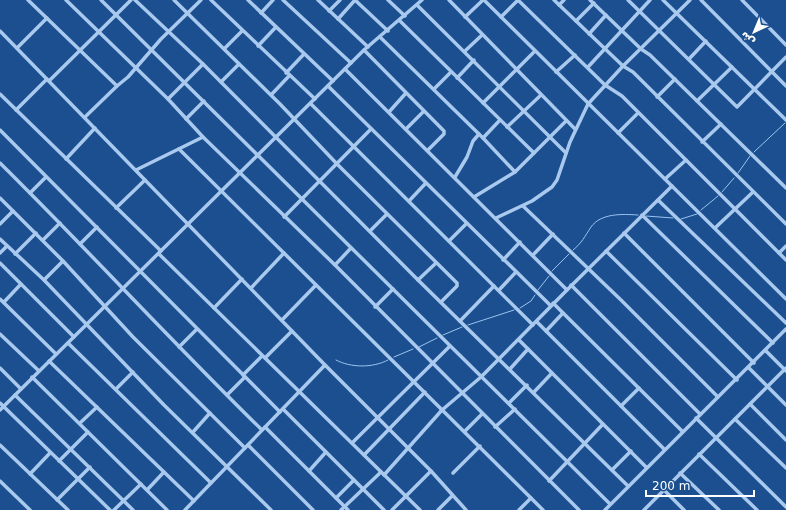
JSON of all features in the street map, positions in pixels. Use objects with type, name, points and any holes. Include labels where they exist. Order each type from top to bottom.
[{"type":"street","points":[[28,0],[117,86]]},
{"type":"street","points":[[66,0],[168,99],[203,138],[334,265],[579,510]]},
{"type":"street","points":[[101,0],[204,101],[301,200],[610,504]]},
{"type":"street","points":[[16,110],[131,0]]},
{"type":"street","points":[[135,0],[221,82],[418,280],[534,392],[628,486]]},
{"type":"street","points":[[174,0],[271,95],[337,164],[458,284],[441,302]]},
{"type":"street","points":[[85,117],[136,69],[169,31],[201,0]]},
{"type":"street","points":[[211,0],[315,100]]},
{"type":"street","points":[[248,0],[333,81]]},
{"type":"street","points":[[261,12],[273,0]]},
{"type":"street","points":[[284,0],[351,63]]},
{"type":"street","points":[[318,0],[368,46]]},
{"type":"street","points":[[329,11],[340,0]]},
{"type":"street","points":[[338,19],[355,0],[388,31]]},
{"type":"street","points":[[388,0],[405,16]]},
{"type":"street","points":[[0,410],[86,324],[142,272],[239,173],[311,104],[368,46],[400,21],[422,0]]},
{"type":"street","points":[[449,0],[575,129]]},
{"type":"street","points":[[465,17],[483,0],[786,299]]},
{"type":"street","points":[[501,17],[518,0],[605,85],[622,96],[786,260]]},
{"type":"street","points":[[554,0],[623,66],[633,72],[786,224]]},
{"type":"street","points":[[559,5],[564,0]]},
{"type":"street","points":[[628,0],[737,107],[786,57]]},
{"type":"street","points":[[588,68],[650,0]]},
{"type":"street","points":[[663,0],[786,120]]},
{"type":"street","points":[[496,218],[523,206],[552,188],[557,180],[575,129],[588,104],[623,66],[690,0]]},
{"type":"street","points":[[701,0],[786,86]]},
{"type":"street","points":[[742,0],[786,45]]},
{"type":"street","points":[[576,21],[592,2],[640,49],[650,55],[786,188]]},
{"type":"street","points":[[417,5],[566,153]]},
{"type":"street","points":[[589,34],[606,15]]},
{"type":"street","points":[[17,48],[47,18]]},
{"type":"street","points":[[400,21],[534,154]]},
{"type":"street","points":[[258,46],[276,27]]},
{"type":"street","points":[[224,50],[242,31]]},
{"type":"street","points":[[1,33],[85,117],[325,365],[431,471],[466,510]]},
{"type":"street","points":[[465,52],[482,35]]},
{"type":"street","points":[[380,37],[434,89],[515,172]]},
{"type":"street","points":[[689,59],[706,41]]},
{"type":"street","points":[[364,50],[444,133],[428,150]]},
{"type":"street","points":[[483,103],[535,51]]},
{"type":"street","points":[[286,73],[304,54]]},
{"type":"street","points":[[556,72],[575,55]]},
{"type":"street","points":[[457,78],[474,60]]},
{"type":"street","points":[[168,99],[202,64]]},
{"type":"street","points":[[221,82],[239,64]]},
{"type":"street","points":[[697,101],[732,67]]},
{"type":"street","points":[[345,69],[567,290]]},
{"type":"street","points":[[434,89],[451,72]]},
{"type":"street","points":[[271,95],[289,76]]},
{"type":"street","points":[[657,96],[675,79]]},
{"type":"street","points":[[328,86],[502,260],[563,313],[682,431]]},
{"type":"street","points":[[389,112],[406,93]]},
{"type":"street","points":[[0,94],[116,208],[214,308],[420,510]]},
{"type":"street","points":[[507,127],[541,95]]},
{"type":"street","points":[[186,119],[204,101]]},
{"type":"street","points":[[311,104],[533,326]]},
{"type":"street","points":[[406,129],[424,111]]},
{"type":"street","points":[[618,133],[638,113]]},
{"type":"street","points":[[483,138],[500,120]]},
{"type":"street","points":[[474,196],[515,172],[566,121]]},
{"type":"street","points":[[702,142],[721,124]]},
{"type":"street","points":[[66,159],[95,128]]},
{"type":"street","points":[[284,217],[371,129]]},
{"type":"street","points":[[0,130],[244,376],[326,452],[384,510]]},
{"type":"street","points":[[455,177],[464,163],[473,142],[479,134]]},
{"type":"street","points":[[136,170],[179,148],[203,138]]},
{"type":"street","points":[[179,148],[543,510]]},
{"type":"street","points":[[665,179],[686,160]]},
{"type":"street","points":[[0,163],[226,395],[309,471],[348,510]]},
{"type":"street","points":[[30,193],[46,177]]},
{"type":"street","points":[[116,208],[145,180]]},
{"type":"street","points":[[409,201],[426,184]]},
{"type":"street","points":[[384,475],[442,410],[481,377],[519,340],[571,285],[672,186]]},
{"type":"street","points":[[715,228],[753,192]]},
{"type":"street","points":[[0,198],[43,240],[105,307],[210,413],[313,510]]},
{"type":"street","points":[[658,200],[786,323]]},
{"type":"street","points":[[523,206],[718,397]]},
{"type":"street","points":[[0,224],[13,211]]},
{"type":"street","points":[[370,231],[387,214]]},
{"type":"street","points":[[642,215],[772,344]]},
{"type":"street","points":[[43,240],[60,223]]},
{"type":"street","points":[[449,241],[466,224]]},
{"type":"street","points":[[80,244],[97,227]]},
{"type":"street","points":[[15,254],[36,233]]},
{"type":"street","points":[[624,233],[754,363]]},
{"type":"street","points":[[532,255],[553,234]]},
{"type":"street","points":[[0,239],[44,280],[133,372],[271,510]]},
{"type":"street","points":[[502,260],[520,242]]},
{"type":"street","points":[[0,253],[7,246]]},
{"type":"street","points":[[779,253],[786,246]]},
{"type":"street","points":[[334,265],[351,248]]},
{"type":"street","points":[[606,251],[737,380]]},
{"type":"street","points":[[251,288],[284,253]]},
{"type":"street","points":[[44,280],[63,261]]},
{"type":"street","points":[[0,263],[74,336]]},
{"type":"street","points":[[418,280],[436,263]]},
{"type":"street","points":[[498,290],[516,272]]},
{"type":"street","points":[[214,308],[242,279]]},
{"type":"street","points":[[4,302],[21,284]]},
{"type":"street","points":[[282,320],[316,284]]},
{"type":"street","points":[[571,285],[700,414]]},
{"type":"street","points":[[460,321],[494,286]]},
{"type":"street","points":[[375,307],[393,290]]},
{"type":"street","points":[[0,298],[56,354]]},
{"type":"street","points":[[546,331],[563,313]]},
{"type":"street","points":[[536,322],[664,449]]},
{"type":"street","points":[[179,347],[197,329]]},
{"type":"street","points":[[605,510],[682,431],[766,351],[786,329]]},
{"type":"street","points":[[226,395],[292,331]]},
{"type":"street","points":[[0,334],[39,370]]},
{"type":"street","points":[[519,340],[646,467]]},
{"type":"street","points":[[68,343],[211,483]]},
{"type":"street","points":[[352,443],[378,418],[413,380],[450,346]]},
{"type":"street","points":[[510,369],[528,349]]},
{"type":"street","points":[[647,509],[699,454],[786,370],[766,351]]},
{"type":"street","points":[[49,361],[194,500]]},
{"type":"street","points":[[184,510],[325,365]]},
{"type":"street","points":[[0,368],[21,389]]},
{"type":"street","points":[[749,368],[786,405]]},
{"type":"street","points":[[116,389],[133,372]]},
{"type":"street","points":[[534,392],[552,373]]},
{"type":"street","points":[[32,377],[168,510]]},
{"type":"street","points":[[509,403],[526,385]]},
{"type":"street","points":[[621,406],[639,388]]},
{"type":"street","points":[[364,455],[390,430],[425,392]]},
{"type":"street","points":[[15,394],[133,510]]},
{"type":"street","points":[[0,403],[77,480],[110,510]]},
{"type":"street","points":[[750,404],[786,440]]},
{"type":"street","points":[[80,423],[97,407]]},
{"type":"street","points":[[495,427],[515,409]]},
{"type":"street","points":[[193,432],[210,413]]},
{"type":"street","points":[[465,431],[482,414]]},
{"type":"street","points":[[696,418],[786,507]]},
{"type":"street","points":[[735,419],[786,468]]},
{"type":"street","points":[[549,481],[603,424]]},
{"type":"street","points":[[59,461],[88,432]]},
{"type":"street","points":[[0,445],[68,510]]},
{"type":"street","points":[[453,473],[480,446]]},
{"type":"street","points":[[612,470],[631,451]]},
{"type":"street","points":[[30,474],[50,452]]},
{"type":"street","points":[[309,471],[326,452]]},
{"type":"street","points":[[699,454],[757,510]]},
{"type":"street","points":[[57,500],[90,467]]},
{"type":"street","points":[[392,510],[431,471]]},
{"type":"street","points":[[147,490],[164,472]]},
{"type":"street","points":[[341,510],[381,472]]},
{"type":"street","points":[[680,473],[719,510]]},
{"type":"street","points":[[336,498],[354,480]]},
{"type":"street","points":[[0,481],[30,510]]},
{"type":"street","points":[[114,510],[141,484]]},
{"type":"street","points":[[664,490],[684,510]]},
{"type":"street","points":[[438,510],[452,496]]},
{"type":"street","points":[[519,510],[531,498]]},
{"type":"waterway","points":[[754,152],[785,123]]},
{"type":"waterway","points":[[738,173],[750,156]]},
{"type":"waterway","points":[[722,192],[734,178]]},
{"type":"waterway","points":[[701,210],[718,196]]},
{"type":"waterway","points":[[681,219],[697,214]]},
{"type":"waterway","points":[[573,250],[581,242],[595,222],[600,219],[612,215],[638,215]]},
{"type":"waterway","points":[[646,216],[673,218]]},
{"type":"waterway","points":[[552,271],[569,254]]},
{"type":"waterway","points":[[538,290],[549,276]]},
{"type":"waterway","points":[[520,308],[531,301],[535,295]]},
{"type":"waterway","points":[[468,325],[514,310]]},
{"type":"waterway","points":[[443,335],[462,327]]},
{"type":"waterway","points":[[419,347],[437,338]]},
{"type":"waterway","points":[[394,357],[413,349]]},
{"type":"waterway","points":[[336,360],[355,366],[369,366],[388,360]]}]
